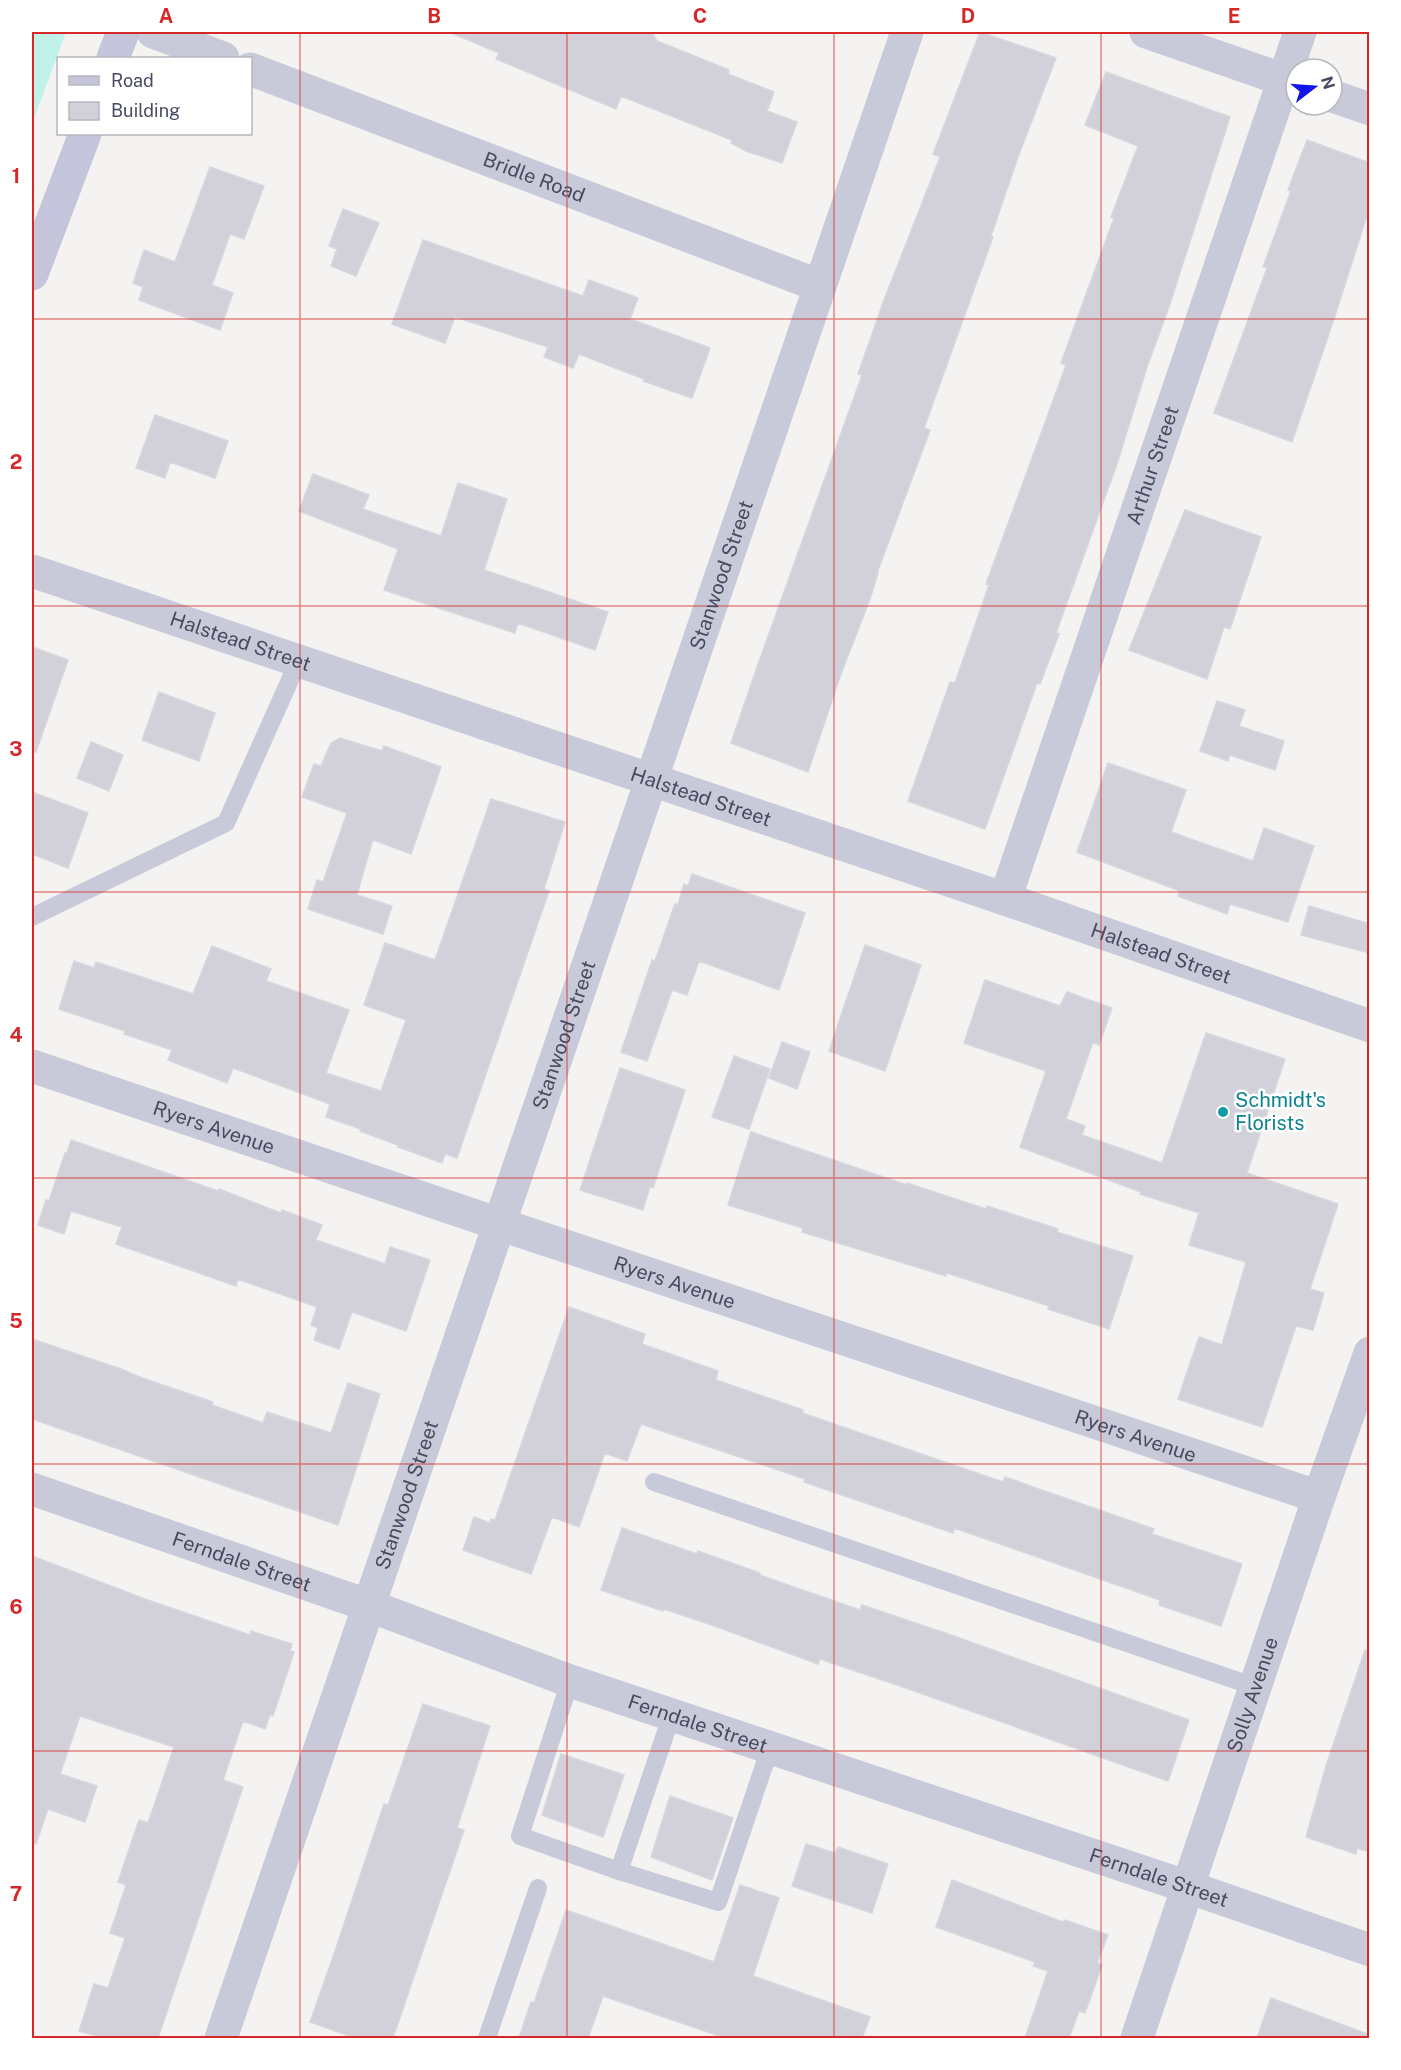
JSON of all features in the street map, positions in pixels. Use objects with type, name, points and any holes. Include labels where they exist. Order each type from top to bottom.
[{"type":"main road","points":[[113,57],[123,32]]},
{"type":"main road","points":[[32,274],[85,135]]},
{"type":"street","points":[[153,32],[220,57]]},
{"type":"street","name":"Stanwood Street","points":[[221,2038],[907,32]]},
{"type":"street","points":[[1146,32],[1284,80]]},
{"type":"street","name":"Arthur Street","points":[[1295,57],[1300,32]]},
{"type":"street","name":"Bridle Road","points":[[252,70],[820,286]]},
{"type":"street","name":"Arthur Street","points":[[1005,899],[1284,99]]},
{"type":"street","points":[[1344,100],[1370,109]]},
{"type":"street","name":"Halstead Street","points":[[32,572],[1005,899],[1370,1026]]},
{"type":"street","name":"Ryers Avenue","points":[[32,1066],[1319,1497]]},
{"type":"street","name":"Solly Avenue","points":[[1137,2038],[1319,1497],[1370,1353]]},
{"type":"street","name":"Ferndale Street","points":[[32,1490],[370,1606],[570,1681],[1370,1950]]},
{"type":"lane","points":[[32,917],[226,823],[298,662]]},
{"type":"lane","points":[[654,1482],[1256,1687]]},
{"type":"lane","points":[[570,1681],[520,1836],[619,1871],[718,1902],[770,1748]]},
{"type":"lane","points":[[619,1871],[672,1714]]},
{"type":"lane","points":[[487,2038],[538,1888]]},
{"type":"green space","points":[[32,32],[66,32],[32,124]]},
{"type":"building","points":[[449,32],[652,32],[657,41],[729,70],[728,74],[774,92],[767,111],[797,122],[782,163],[746,151],[731,143],[732,140],[621,96],[616,109],[496,59],[499,53]]},
{"type":"building","points":[[980,32],[1056,58],[1018,157],[991,236],[993,237],[924,428],[930,430],[877,573],[870,599],[841,674],[808,772],[731,743],[862,375],[858,374],[884,300],[940,157],[933,154]]},
{"type":"building","points":[[1106,72],[1230,117],[1117,464],[1056,633],[1059,634],[1040,684],[1037,683],[985,829],[908,801],[950,682],[955,683],[989,585],[986,584],[1066,365],[1061,363],[1138,146],[1085,125]]},
{"type":"building","points":[[1307,140],[1370,163],[1370,206],[1292,442],[1214,413],[1267,268],[1263,267]]},
{"type":"building","points":[[210,167],[264,186],[244,239],[230,234],[212,285],[233,293],[220,330],[139,300],[143,287],[133,283],[144,250],[175,262]]},
{"type":"building","points":[[343,209],[379,223],[356,276],[331,266],[337,249],[329,246]]},
{"type":"building","points":[[423,240],[583,296],[589,280],[638,298],[630,319],[710,348],[692,398],[643,381],[644,379],[579,354],[573,368],[544,357],[548,347],[455,317],[445,343],[392,324]]},
{"type":"building","points":[[155,415],[228,441],[215,478],[170,462],[165,478],[136,468]]},
{"type":"building","points":[[313,474],[369,495],[363,509],[441,536],[458,483],[507,499],[484,570],[608,612],[595,650],[518,623],[515,633],[384,590],[398,549],[299,511]]},
{"type":"building","points":[[1185,510],[1261,537],[1230,629],[1224,627],[1207,679],[1129,650]]},
{"type":"building","points":[[32,647],[68,660],[36,752],[32,751]]},
{"type":"building","points":[[159,692],[215,713],[199,761],[142,740]]},
{"type":"building","points":[[1217,701],[1245,710],[1239,726],[1284,741],[1275,770],[1230,755],[1228,761],[1200,751]]},
{"type":"building","points":[[340,738],[382,751],[384,746],[441,767],[411,854],[374,840],[372,842],[357,895],[392,906],[383,934],[308,909],[317,880],[323,882],[347,813],[302,797],[314,764],[321,766],[331,743]]},
{"type":"building","points":[[91,742],[123,755],[109,791],[77,778]]},
{"type":"building","points":[[1108,763],[1186,790],[1171,832],[1253,861],[1264,828],[1314,846],[1288,922],[1230,904],[1227,914],[1178,896],[1180,891],[1077,852]]},
{"type":"building","points":[[32,792],[88,813],[68,868],[32,854]]},
{"type":"building","points":[[491,799],[565,822],[544,889],[549,891],[457,1158],[445,1154],[442,1163],[398,1147],[398,1145],[360,1131],[361,1129],[326,1117],[330,1104],[233,1068],[227,1083],[168,1060],[172,1050],[124,1034],[125,1031],[59,1009],[74,961],[94,968],[96,962],[193,994],[212,946],[271,969],[266,981],[349,1010],[326,1073],[381,1091],[406,1020],[364,1005],[385,943],[435,960]]},
{"type":"building","points":[[692,874],[805,913],[779,990],[699,961],[687,995],[672,990],[647,1061],[621,1052],[652,960],[655,961],[675,904],[678,905],[684,884],[688,886]]},
{"type":"building","points":[[1309,906],[1370,924],[1370,953],[1301,935]]},
{"type":"building","points":[[865,945],[921,965],[885,1071],[829,1051]]},
{"type":"building","points":[[985,980],[1060,1006],[1067,992],[1112,1008],[1099,1045],[1093,1042],[1066,1119],[1085,1126],[1082,1135],[1162,1163],[1206,1033],[1285,1059],[1247,1173],[1338,1204],[1310,1289],[1324,1293],[1313,1330],[1296,1326],[1262,1427],[1178,1399],[1199,1337],[1222,1345],[1246,1262],[1189,1245],[1199,1213],[1140,1194],[1141,1192],[1020,1147],[1046,1071],[964,1043]]},
{"type":"building","points":[[782,1042],[810,1052],[797,1089],[769,1078]]},
{"type":"building","points":[[734,1056],[770,1069],[749,1129],[712,1117]]},
{"type":"building","points":[[620,1068],[685,1090],[653,1188],[650,1186],[643,1210],[580,1190]]},
{"type":"building","points":[[751,1132],[907,1185],[907,1183],[986,1209],[987,1206],[1058,1229],[1057,1232],[1133,1256],[1109,1329],[1048,1309],[1049,1306],[947,1273],[946,1276],[802,1232],[803,1228],[728,1205]]},
{"type":"building","points":[[71,1140],[322,1225],[316,1240],[385,1264],[390,1247],[430,1260],[406,1331],[352,1312],[339,1349],[314,1340],[318,1328],[311,1325],[317,1307],[238,1279],[236,1286],[116,1244],[122,1227],[71,1211],[64,1234],[38,1225]]},
{"type":"building","points":[[569,1307],[645,1334],[642,1344],[718,1371],[716,1380],[803,1410],[802,1413],[1003,1482],[1005,1477],[1154,1529],[1152,1534],[1242,1564],[1221,1626],[1159,1605],[1160,1600],[1015,1549],[954,1528],[953,1533],[804,1482],[805,1479],[641,1424],[627,1461],[605,1453],[579,1527],[552,1517],[531,1574],[463,1550],[474,1517],[490,1523],[491,1519],[495,1520]]},
{"type":"building","points":[[32,1339],[213,1402],[212,1405],[263,1423],[267,1412],[331,1433],[348,1383],[380,1394],[338,1525],[32,1419]]},
{"type":"building","points":[[622,1528],[697,1554],[698,1551],[860,1610],[862,1605],[951,1635],[1189,1720],[1168,1781],[820,1659],[818,1664],[709,1624],[601,1590]]},
{"type":"building","points":[[32,1556],[145,1599],[250,1635],[251,1631],[292,1644],[290,1651],[294,1652],[273,1716],[270,1715],[265,1729],[243,1721],[223,1780],[243,1787],[158,2038],[103,2038],[79,2031],[94,1984],[108,1988],[125,1938],[110,1933],[126,1885],[118,1882],[139,1820],[148,1823],[174,1747],[80,1716],[60,1774],[97,1786],[85,1822],[48,1809],[36,1844],[32,1843]]},
{"type":"building","points":[[1365,1650],[1370,1651],[1370,1852],[1357,1848],[1356,1854],[1306,1837],[1326,1766]]},
{"type":"building","points":[[423,1704],[490,1726],[457,1828],[464,1830],[393,2038],[355,2038],[310,2022],[384,1804],[388,1805]]},
{"type":"building","points":[[561,1754],[624,1775],[603,1837],[542,1815]]},
{"type":"building","points":[[670,1796],[733,1818],[712,1880],[651,1857]]},
{"type":"building","points":[[806,1844],[835,1853],[838,1847],[888,1864],[872,1913],[792,1886]]},
{"type":"building","points":[[952,1880],[1063,1922],[1065,1920],[1108,1935],[1097,1963],[1102,1965],[1085,2013],[1079,2011],[1069,2038],[1025,2038],[1048,1971],[1033,1966],[1035,1962],[936,1927]]},
{"type":"building","points":[[740,1885],[779,1898],[753,1976],[870,2017],[862,2038],[725,2038],[603,1996],[588,2038],[519,2038],[531,2002],[534,2003],[566,1910],[714,1962]]},
{"type":"building","points":[[1271,1998],[1370,2035],[1370,2038],[1257,2038]]},
{"type":"place","name":"Schmidt's Florists","points":[[1223,1112]]}]
